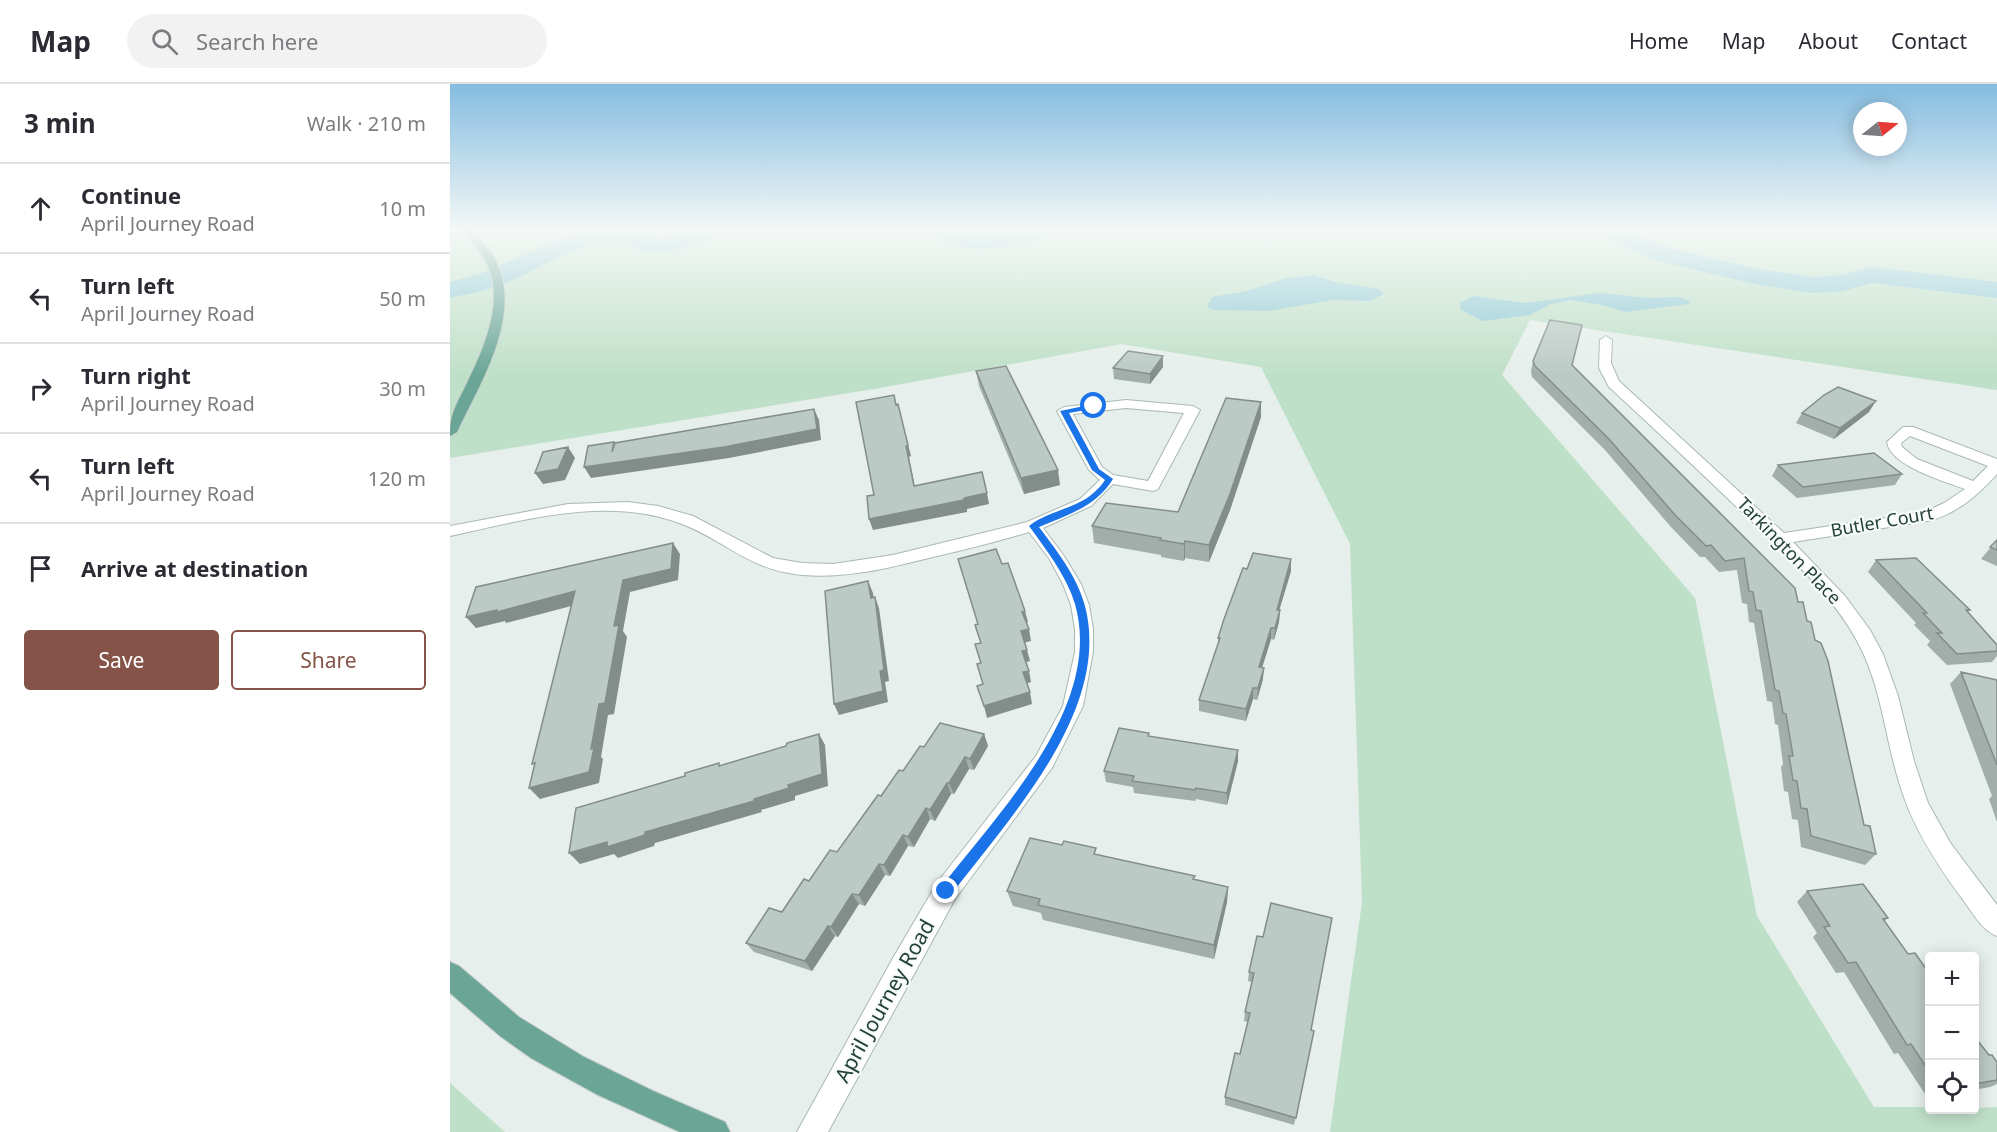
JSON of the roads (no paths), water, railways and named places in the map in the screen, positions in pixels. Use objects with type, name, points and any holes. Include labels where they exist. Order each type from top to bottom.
[{"type":"main road","points":[[450,432],[491,340],[499,308],[497,278]]},
{"type":"main road","points":[[450,975],[474,999],[547,1054],[642,1103],[715,1132]]},
{"type":"street","name":"Tarkington Place","points":[[1606,340],[1602,363],[1605,372],[1614,384],[1780,539],[1827,587],[1863,636],[1875,659],[1917,803],[1935,839],[1965,884],[1997,924]]},
{"type":"street","points":[[1126,404],[1193,410],[1153,486],[1109,479],[1096,470],[1064,411],[1126,404]]},
{"type":"street","name":"Butler Court","points":[[1780,539],[1928,516],[1951,508],[1976,488],[1997,464],[1908,430],[1894,442],[1895,449],[1912,462],[1976,488]]},
{"type":"street","points":[[450,531],[550,511],[605,505],[631,507],[661,512],[702,526],[752,557],[799,568],[823,570],[894,560],[1034,526],[1084,505],[1102,491],[1109,479]]},
{"type":"street","name":"April Journey Road","points":[[812,1132],[946,891],[1044,762],[1073,706],[1084,652],[1084,629],[1080,605],[1061,565],[1034,526]]},
{"type":"water","points":[[1287,278],[1323,278],[1339,283],[1379,289],[1384,294],[1370,301],[1333,300],[1268,311],[1213,310],[1207,307],[1212,297],[1247,291]]},
{"type":"water","points":[[1599,293],[1650,298],[1679,297],[1690,301],[1689,304],[1625,312],[1571,300],[1551,304],[1530,315],[1483,321],[1461,310],[1460,303],[1473,296],[1526,303]]},
{"type":"waterway","points":[[450,290],[495,278]]},
{"type":"waterway","points":[[1764,278],[1814,285],[1843,283],[1861,278]]},
{"type":"waterway","points":[[1895,278],[1997,290]]}]
